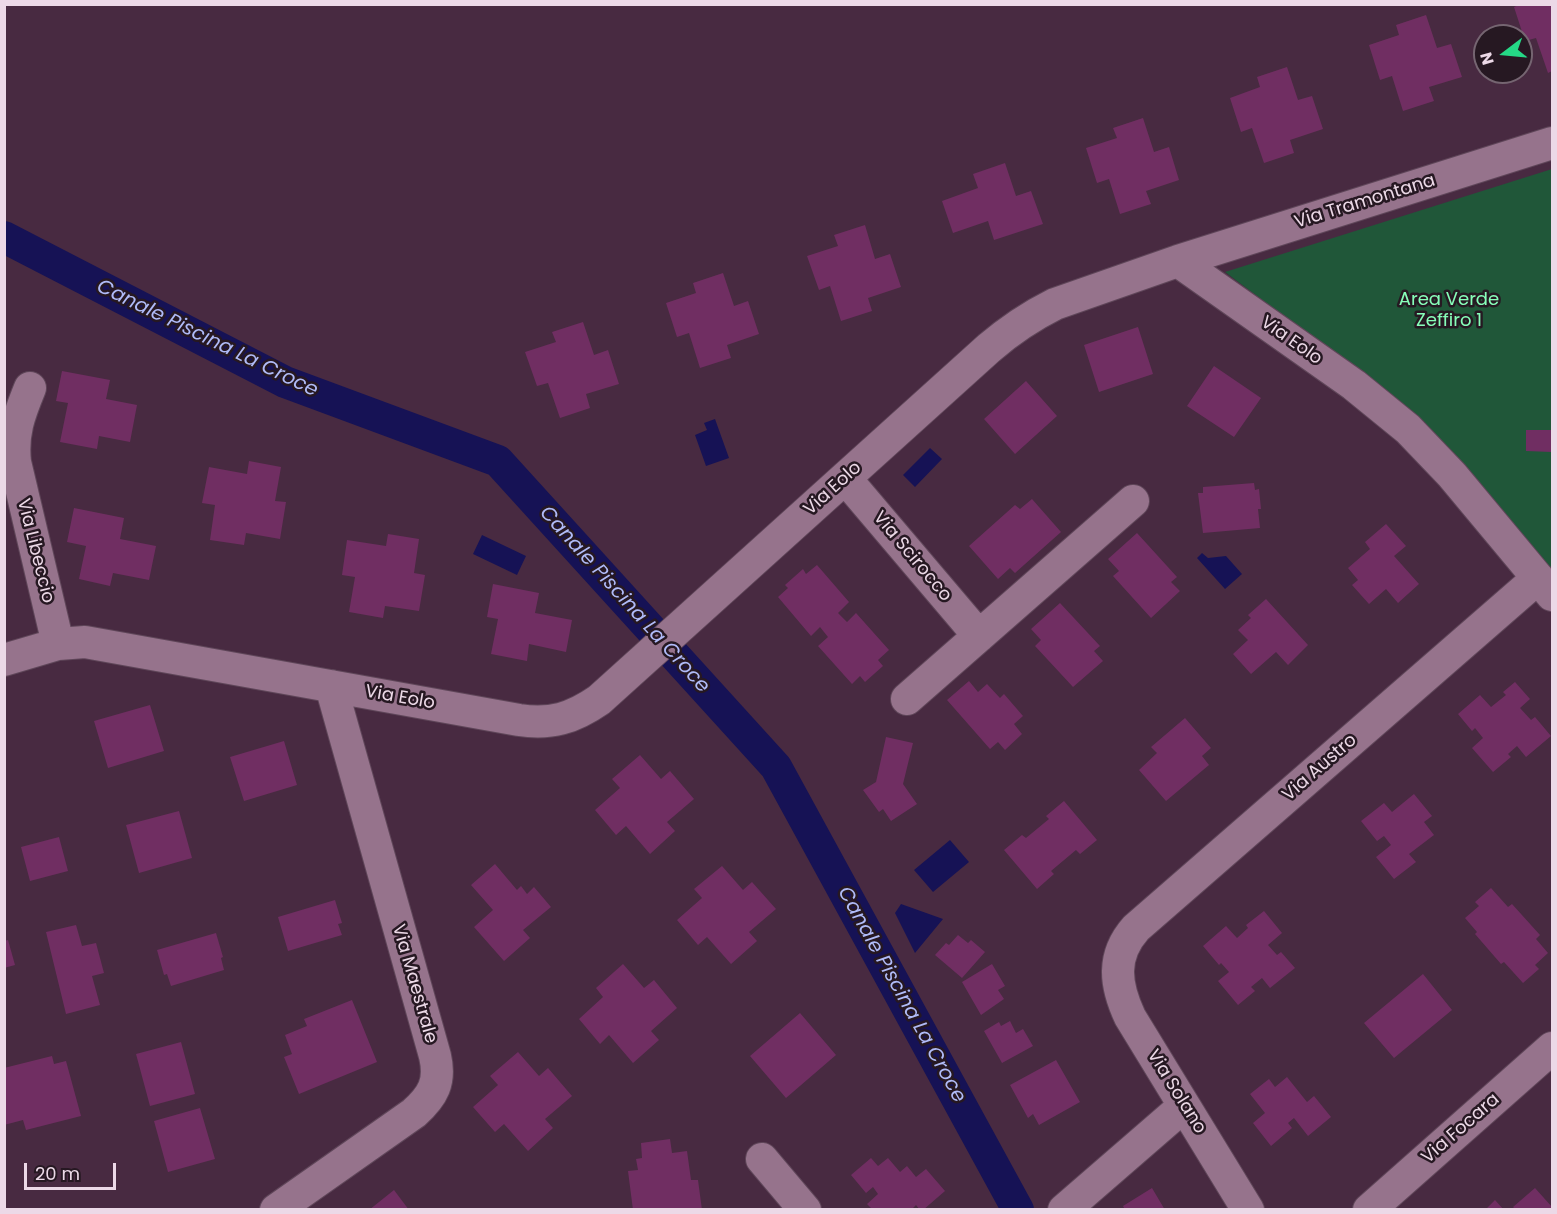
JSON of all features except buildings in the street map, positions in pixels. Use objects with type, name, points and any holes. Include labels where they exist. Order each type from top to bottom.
[{"type":"street","name":"Via Tramontana","points":[[1178,261],[1552,143]]},
{"type":"street","name":"Via Eolo","points":[[4,660],[58,644],[85,642],[519,720],[532,722],[569,717],[580,713],[599,700],[1000,338],[1041,311],[1070,298],[1178,261],[1354,385],[1395,418],[1452,475],[1545,587]]},
{"type":"street","name":"Via Libeccio","points":[[30,388],[14,433],[15,462],[58,644]]},
{"type":"street","name":"Via Scirocco","points":[[845,478],[979,636]]},
{"type":"street","points":[[908,699],[1133,501]]},
{"type":"street","name":"Via Austro","points":[[1118,969],[1123,946],[1136,928],[1545,587]]},
{"type":"street","name":"Via Maestrale","points":[[276,1209],[414,1113],[432,1091],[438,1074],[435,1056],[331,686]]},
{"type":"street","name":"Via Solano","points":[[1118,969],[1120,992],[1130,1017],[1248,1209]]},
{"type":"street","name":"Via Focara","points":[[1369,1209],[1552,1048]]},
{"type":"street","points":[[1064,1209],[1184,1106]]},
{"type":"street","points":[[762,1159],[805,1209]]},
{"type":"green space","name":"Area Verde Zeffiro 1","points":[[1552,169],[1552,570],[1423,421],[1225,272]]},
{"type":"shaded area","points":[[715,419],[729,458],[706,466],[695,435],[707,430],[704,423]]},
{"type":"shaded area","points":[[930,448],[942,459],[915,487],[903,475]]},
{"type":"shaded area","points":[[482,535],[526,556],[517,575],[473,554]]},
{"type":"shaded area","points":[[1202,553],[1208,558],[1226,556],[1242,574],[1225,589],[1197,558]]},
{"type":"shaded area","points":[[950,840],[969,862],[933,892],[914,870]]},
{"type":"shaded area","points":[[901,904],[943,919],[915,953],[895,913]]},
{"type":"waterway","name":"Canale Piscina La Croce","points":[[4,237],[285,382],[498,461],[776,767],[1018,1210]]}]
